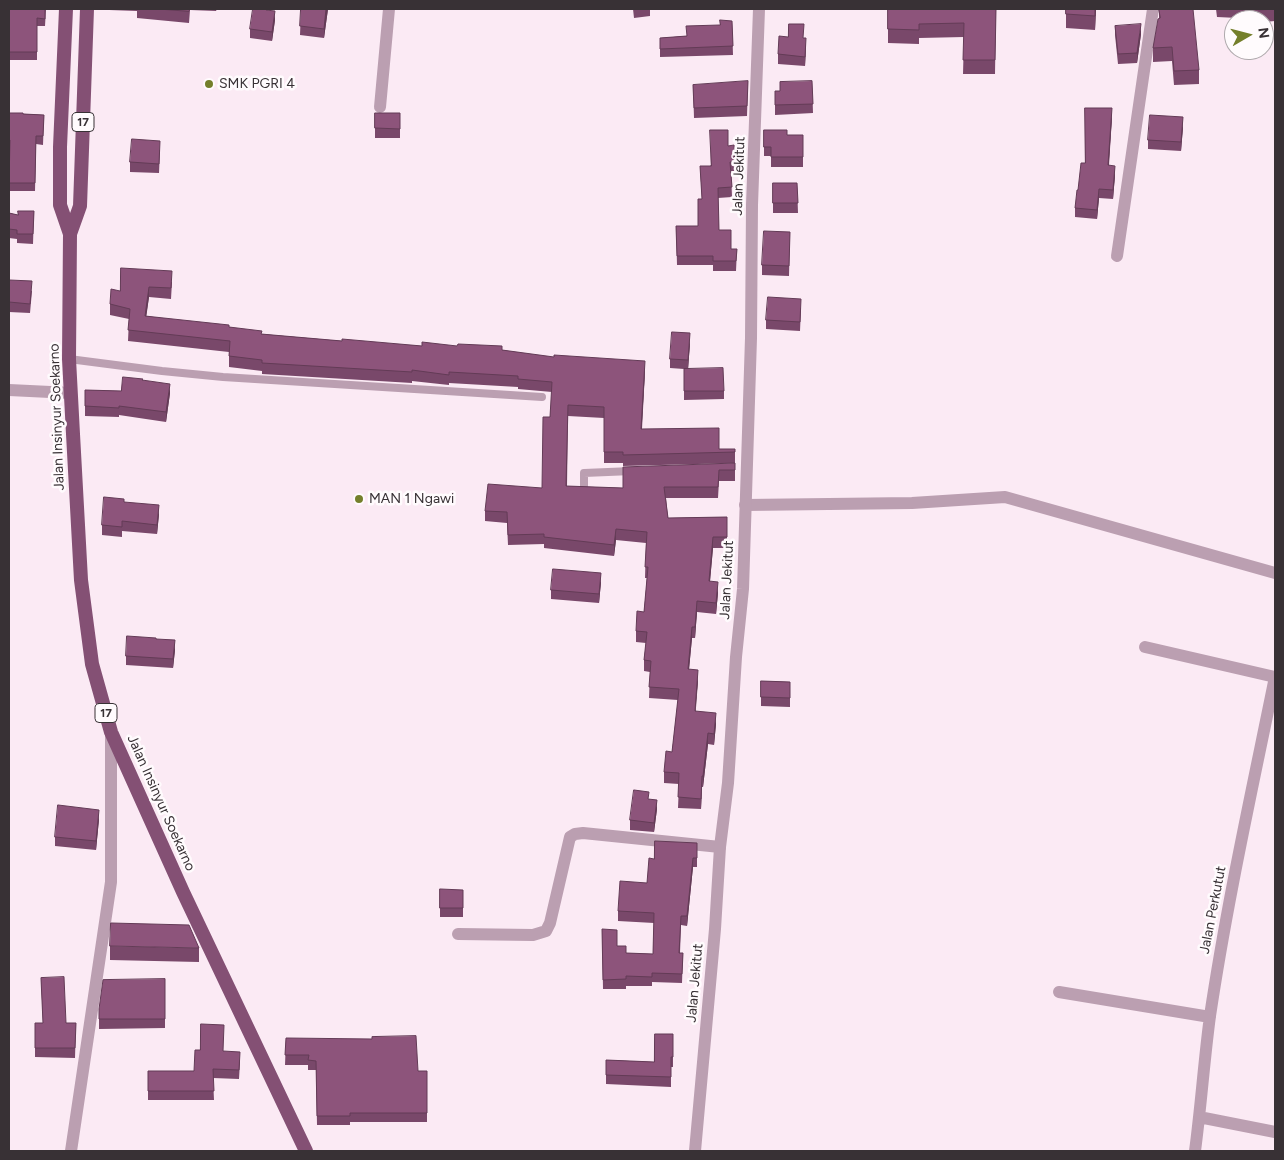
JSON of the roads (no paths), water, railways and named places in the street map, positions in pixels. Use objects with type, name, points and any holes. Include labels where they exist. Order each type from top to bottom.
[{"type":"highway","name":"Jalan Insinyur Soekarno","points":[[66,9],[60,148],[60,205],[70,234]]},
{"type":"highway","name":"Jalan Insinyur Soekarno","points":[[88,9],[80,206],[70,234],[69,359],[81,580],[92,664],[111,732],[187,901],[306,1151]]},
{"type":"street","points":[[380,107],[389,9]]},
{"type":"street","name":"Jalan Jekitut","points":[[695,1151],[715,929],[720,847],[728,783],[736,657],[743,589],[745,505],[742,468],[751,328],[759,9]]},
{"type":"street","points":[[1118,256],[1153,9]]},
{"type":"street","points":[[9,390],[71,393]]},
{"type":"street","points":[[745,505],[912,503],[1004,497],[1275,573]]},
{"type":"street","points":[[1146,647],[1275,677]]},
{"type":"street","name":"Jalan Perkutut","points":[[1195,1151],[1210,1017],[1225,923],[1275,677]]},
{"type":"street","points":[[71,1151],[111,882],[111,732]]},
{"type":"street","points":[[458,934],[533,935],[546,931],[550,923],[570,838],[575,834],[720,847]]},
{"type":"street","points":[[1059,992],[1210,1017]]},
{"type":"street","points":[[1200,1117],[1275,1132]]},
{"type":"lane","points":[[69,359],[223,377],[542,397]]},
{"type":"lane","points":[[584,491],[584,473],[645,471]]},
{"type":"place","name":"SMK PGRI 4","points":[[209,84]]},
{"type":"place","name":"MAN 1 Ngawi","points":[[359,499]]}]
